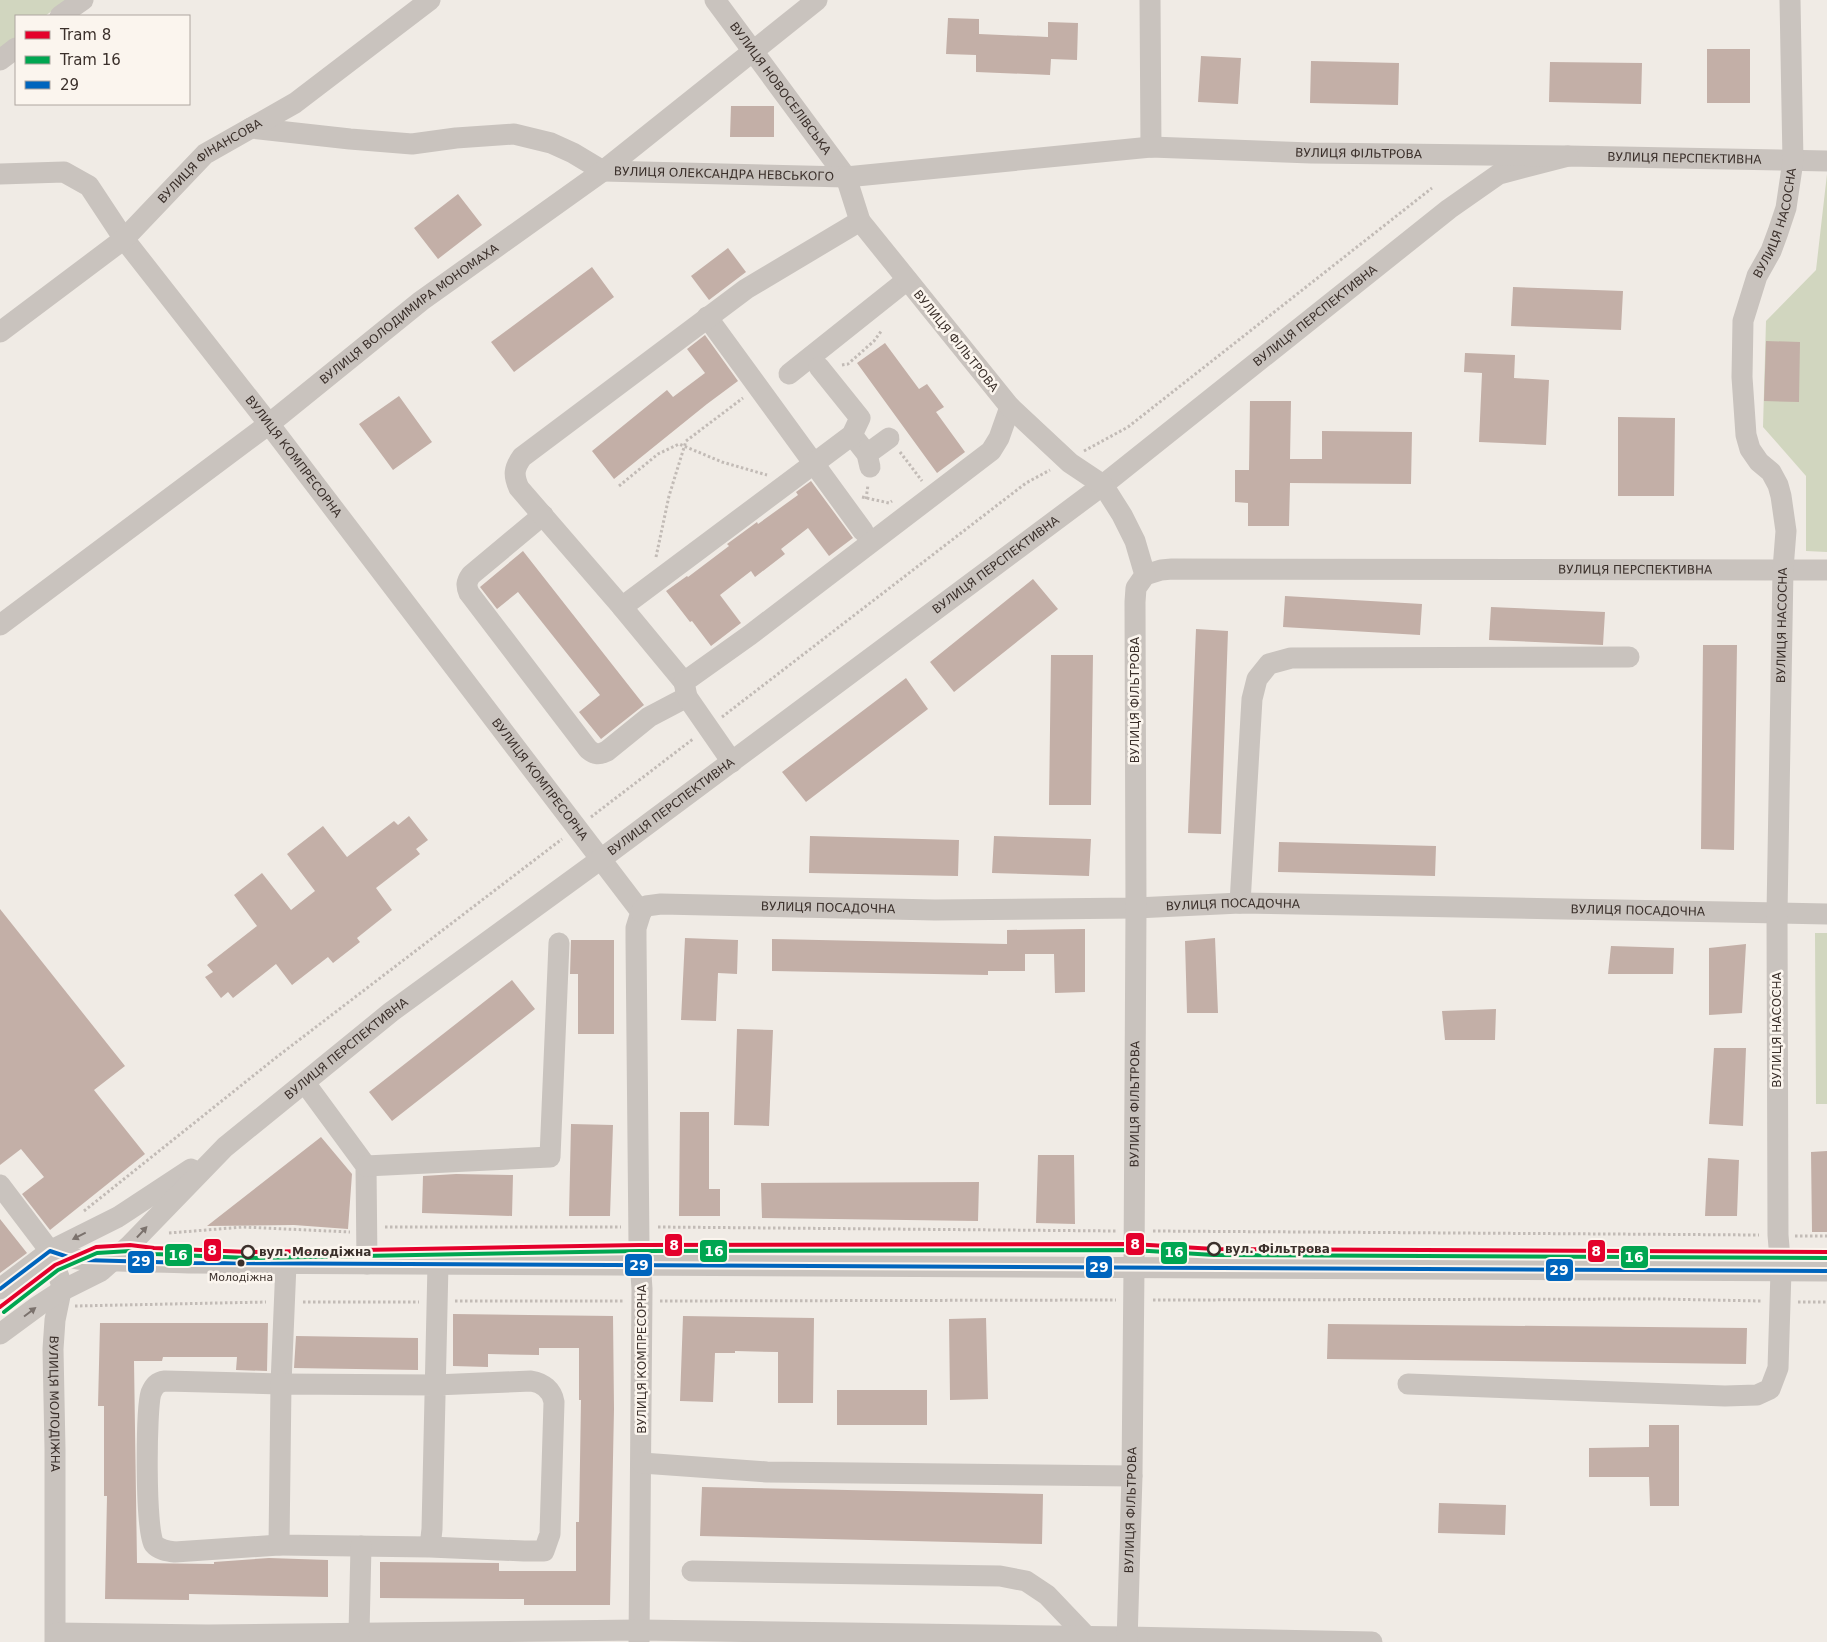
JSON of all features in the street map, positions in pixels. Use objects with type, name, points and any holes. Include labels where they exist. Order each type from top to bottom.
[{"type":"street","points":[[61,15],[83,0]]},
{"type":"street","name":"ВУЛИЦЯ ФІНАНСОВА","points":[[0,332],[124,239],[205,154],[295,104],[430,0]]},
{"type":"street","name":"ВУЛИЦЯ НОВОСЕЛІВСЬКА","points":[[715,0],[846,177]]},
{"type":"street","name":"ВУЛИЦЯ ВОЛОДИМИРА МОНОМАХА","points":[[0,625],[269,424],[421,301],[603,171],[817,0]]},
{"type":"street","points":[[1150,0],[1151,147]]},
{"type":"street","name":"ВУЛИЦЯ НАСОСНА","points":[[1408,1384],[1725,1396],[1757,1395],[1770,1389],[1778,1368],[1781,1271],[1778,1235],[1777,913],[1783,569],[1786,531],[1778,485],[1770,472],[1759,462],[1750,449],[1746,435],[1742,377],[1743,321],[1757,276],[1771,251],[1786,208],[1793,161],[1790,0]]},
{"type":"street","points":[[0,60],[15,49]]},
{"type":"street","points":[[251,128],[412,144],[456,138],[514,134],[551,143],[573,153],[603,171]]},
{"type":"street","name":"ВУЛИЦЯ ФІЛЬТРОВА","points":[[1127,1639],[1132,1476],[1134,1268],[1135,602],[1136,588],[1145,575],[1135,541],[1122,515],[1103,485],[1068,460],[1010,407],[860,222],[846,177],[1151,147],[1311,153],[1568,156]]},
{"type":"street","name":"ВУЛИЦЯ ПЕРСПЕКТИВНА","points":[[0,1334],[38,1306],[65,1299],[101,1271],[225,1148],[391,1012],[601,859],[1103,485],[1449,209],[1499,174],[1568,156],[1827,161]]},
{"type":"street","name":"ВУЛИЦЯ ОЛЕКСАНДРА НЕВСЬКОГО","points":[[603,171],[846,177]]},
{"type":"street","name":"ВУЛИЦЯ КОМПРЕСОРНА","points":[[0,174],[64,172],[89,186],[124,239],[269,424],[640,912],[636,928],[642,1463],[639,1636]]},
{"type":"street","points":[[732,762],[686,690],[622,607],[519,488],[514,477],[515,466],[522,457],[746,288],[860,222]]},
{"type":"street","points":[[790,374],[907,280]]},
{"type":"street","points":[[707,317],[863,531]]},
{"type":"street","points":[[622,607],[852,435],[860,418],[819,367]]},
{"type":"street","points":[[543,515],[471,575],[466,587],[588,749],[594,754],[601,754],[607,752],[649,717],[686,690],[758,629],[990,452],[999,438],[1010,407]]},
{"type":"street","points":[[852,435],[868,460],[888,438]]},
{"type":"street","name":"ВУЛИЦЯ ПЕРСПЕКТИВНА","points":[[1145,575],[1172,569],[1827,570]]},
{"type":"street","points":[[1240,903],[1252,699],[1258,679],[1269,664],[1290,658],[1629,657]]},
{"type":"street","name":"ВУЛИЦЯ ПОСАДОЧНА","points":[[640,912],[646,906],[660,904],[935,910],[1136,908],[1240,903],[1827,914]]},
{"type":"street","points":[[366,1166],[550,1156],[559,943]]},
{"type":"street","points":[[305,1082],[366,1166],[367,1264]]},
{"type":"street","name":"ВУЛИЦЯ ПЕРСПЕКТИВНА","points":[[0,1288],[50,1251],[118,1217],[225,1148]]},
{"type":"street","name":"ВУЛИЦЯ МОЛОДІЖНА","points":[[0,1185],[50,1251],[65,1299],[55,1320],[53,1349],[56,1638]]},
{"type":"street","points":[[50,1251],[68,1258],[97,1262],[114,1260],[286,1264],[1827,1271]]},
{"type":"street","points":[[279,1545],[281,1384],[286,1264]]},
{"type":"street","points":[[430,1547],[438,1264]]},
{"type":"street","points":[[159,1382],[435,1385],[531,1382],[540,1383],[553,1394],[550,1534],[544,1550],[279,1545],[166,1552],[159,1549],[151,1538],[148,1485],[150,1399],[154,1386],[159,1382]]},
{"type":"street","points":[[642,1463],[768,1472],[1132,1476]]},
{"type":"street","points":[[359,1633],[361,1546]]},
{"type":"street","points":[[692,1571],[1000,1576],[1026,1581],[1047,1595],[1063,1610],[1086,1637]]},
{"type":"street","points":[[56,1638],[208,1639],[359,1633],[506,1637],[1086,1637],[1372,1642]]},
{"type":"path","points":[[80,1215],[278,1056],[1026,483],[1128,427],[1432,188]]},
{"type":"path","points":[[888,438],[933,494]]},
{"type":"path","points":[[619,486],[658,454],[679,444],[722,462],[790,481]]},
{"type":"path","points":[[659,580],[656,569],[656,557],[669,496],[684,445]]},
{"type":"path","points":[[836,495],[840,492],[889,503],[897,497]]},
{"type":"path","points":[[164,1236],[172,1232],[243,1227],[298,1231],[360,1232],[383,1227],[639,1227],[1827,1236]]},
{"type":"path","points":[[65,1299],[285,1302]]},
{"type":"path","points":[[1002,1300],[1660,1300],[1827,1302]]},
{"type":"green space","points":[[0,0],[67,0],[46,15],[15,15],[15,38],[0,49]]},
{"type":"green space","points":[[1827,174],[1827,552],[1806,551],[1806,476],[1763,427],[1766,321],[1816,270]]},
{"type":"green space","points":[[1815,933],[1827,933],[1827,1104],[1816,1104]]},
{"type":"building","points":[[948,18],[979,19],[979,34],[1048,37],[1048,22],[1078,23],[1077,60],[1051,59],[1050,75],[976,72],[976,55],[946,54]]},
{"type":"building","points":[[1707,49],[1750,49],[1750,103],[1707,103]]},
{"type":"building","points":[[1201,56],[1241,58],[1238,104],[1198,102]]},
{"type":"building","points":[[1311,61],[1399,63],[1398,105],[1310,103]]},
{"type":"building","points":[[1550,62],[1642,63],[1641,104],[1549,102]]},
{"type":"building","points":[[731,106],[774,106],[774,137],[730,137]]},
{"type":"building","points":[[458,194],[482,225],[438,259],[414,228]]},
{"type":"building","points":[[728,248],[746,272],[709,300],[691,276]]},
{"type":"building","points":[[592,267],[614,297],[514,372],[491,342]]},
{"type":"building","points":[[1513,287],[1623,291],[1621,330],[1511,326]]},
{"type":"building","points":[[705,335],[738,381],[614,479],[592,451],[667,390],[673,397],[705,373],[687,349]]},
{"type":"building","points":[[1766,341],[1800,342],[1799,402],[1764,401]]},
{"type":"building","points":[[885,343],[919,389],[927,384],[944,407],[936,412],[965,452],[937,473],[857,363]]},
{"type":"building","points":[[1465,353],[1515,355],[1514,378],[1549,380],[1546,445],[1479,442],[1482,373],[1464,372]]},
{"type":"building","points":[[399,396],[432,442],[393,470],[359,424]]},
{"type":"building","points":[[1250,401],[1291,401],[1290,459],[1322,459],[1322,431],[1412,432],[1411,484],[1290,483],[1289,526],[1248,526],[1248,503],[1235,502],[1235,470],[1249,470]]},
{"type":"building","points":[[1618,417],[1675,418],[1674,496],[1618,496]]},
{"type":"building","points":[[811,481],[853,538],[829,556],[808,528],[781,549],[785,554],[755,577],[751,571],[720,595],[741,623],[711,646],[666,591],[729,546],[727,544],[757,522],[758,524],[798,495],[796,492]]},
{"type":"building","points":[[523,551],[644,705],[601,739],[579,712],[600,695],[518,592],[497,609],[480,587]]},
{"type":"building","points":[[1033,579],[1058,609],[954,692],[930,662]]},
{"type":"building","points":[[1285,596],[1422,604],[1420,635],[1283,627]]},
{"type":"building","points":[[1491,607],[1605,612],[1603,645],[1489,640]]},
{"type":"building","points":[[1196,629],[1228,631],[1221,834],[1188,833]]},
{"type":"building","points":[[1703,645],[1737,645],[1734,850],[1701,849]]},
{"type":"building","points":[[1051,655],[1093,655],[1091,805],[1049,805]]},
{"type":"building","points":[[906,678],[928,709],[806,802],[782,772]]},
{"type":"building","points":[[409,816],[428,840],[416,849],[420,854],[376,888],[392,910],[357,938],[360,942],[333,963],[328,957],[292,985],[276,964],[233,998],[228,992],[221,998],[205,977],[213,972],[207,965],[257,926],[234,895],[262,873],[291,910],[315,891],[287,854],[323,826],[347,857],[394,821],[398,825]]},
{"type":"building","points":[[810,836],[959,840],[958,876],[809,873]]},
{"type":"building","points":[[994,836],[1091,839],[1089,876],[992,873]]},
{"type":"building","points":[[1279,842],[1436,846],[1435,876],[1278,872]]},
{"type":"building","points":[[0,909],[125,1066],[94,1090],[145,1154],[50,1230],[22,1194],[44,1177],[21,1149],[0,1165]]},
{"type":"building","points":[[1085,929],[1085,992],[1055,993],[1054,954],[1025,954],[1025,971],[988,971],[988,975],[772,971],[772,939],[1007,944],[1007,930]]},
{"type":"building","points":[[685,938],[738,940],[737,974],[718,973],[716,1021],[681,1020]]},
{"type":"building","points":[[1215,938],[1218,1013],[1187,1013],[1185,941]]},
{"type":"building","points":[[571,940],[614,940],[614,1034],[578,1034],[578,974],[570,974]]},
{"type":"building","points":[[1746,944],[1742,1013],[1709,1015],[1709,948]]},
{"type":"building","points":[[1611,946],[1674,948],[1673,974],[1608,974]]},
{"type":"building","points":[[512,980],[535,1009],[392,1121],[369,1092]]},
{"type":"building","points":[[1496,1009],[1495,1040],[1445,1040],[1442,1011]]},
{"type":"building","points":[[737,1029],[773,1030],[769,1126],[734,1125]]},
{"type":"building","points":[[1714,1048],[1746,1048],[1743,1126],[1709,1124]]},
{"type":"building","points":[[680,1112],[709,1112],[709,1189],[720,1189],[720,1216],[679,1216]]},
{"type":"building","points":[[571,1124],[613,1125],[610,1216],[569,1216]]},
{"type":"building","points":[[321,1137],[352,1174],[348,1229],[294,1225],[207,1226]]},
{"type":"building","points":[[1827,1151],[1827,1232],[1812,1232],[1811,1152]]},
{"type":"building","points":[[1038,1155],[1074,1155],[1075,1224],[1036,1223]]},
{"type":"building","points":[[1708,1158],[1739,1160],[1737,1216],[1705,1216]]},
{"type":"building","points":[[456,1174],[513,1175],[512,1216],[422,1213],[423,1176]]},
{"type":"building","points":[[979,1182],[978,1221],[762,1218],[761,1183]]},
{"type":"building","points":[[0,1219],[27,1253],[0,1273]]},
{"type":"building","points":[[453,1314],[613,1316],[614,1409],[610,1605],[524,1605],[524,1599],[380,1598],[380,1562],[499,1563],[499,1571],[576,1571],[576,1522],[579,1522],[581,1400],[579,1400],[579,1348],[539,1348],[539,1355],[488,1354],[488,1367],[453,1366]]},
{"type":"building","points":[[683,1316],[814,1318],[813,1403],[778,1403],[778,1352],[735,1351],[735,1353],[715,1353],[713,1402],[680,1401]]},
{"type":"building","points":[[986,1318],[988,1399],[950,1400],[949,1319]]},
{"type":"building","points":[[100,1323],[268,1323],[267,1371],[236,1370],[237,1357],[163,1357],[162,1361],[134,1361],[137,1563],[214,1564],[214,1562],[269,1558],[328,1560],[328,1597],[189,1594],[189,1600],[105,1599],[107,1496],[104,1496],[104,1406],[98,1406]]},
{"type":"building","points":[[1328,1324],[1747,1328],[1746,1364],[1327,1359]]},
{"type":"building","points":[[296,1336],[418,1338],[418,1370],[294,1368]]},
{"type":"building","points":[[837,1390],[927,1390],[927,1425],[837,1425]]},
{"type":"building","points":[[1649,1425],[1679,1425],[1679,1506],[1650,1506],[1649,1477],[1589,1477],[1589,1448],[1649,1447]]},
{"type":"building","points":[[702,1487],[1043,1494],[1042,1544],[700,1536]]},
{"type":"building","points":[[1439,1503],[1506,1505],[1505,1535],[1438,1533]]},
{"type":"tram line","name":"8","points":[[0,1307],[55,1265],[96,1247],[130,1245],[154,1248],[248,1252],[639,1245],[1133,1244],[1214,1249],[1827,1252]]},
{"type":"tram line","name":"16","points":[[4,1312],[58,1270],[97,1253],[130,1251],[154,1254],[248,1258],[639,1251],[1133,1250],[1214,1255],[1827,1258]]},
{"type":"transit line","name":"29","points":[[0,1289],[50,1251],[84,1260],[189,1263],[1827,1271]]},
{"type":"place","name":"вул. Фільтрова","points":[[1214,1249]]},
{"type":"place","name":"вул. Молодіжна","points":[[248,1252]]},
{"type":"place","name":"Молодіжна","points":[[241,1263]]}]
